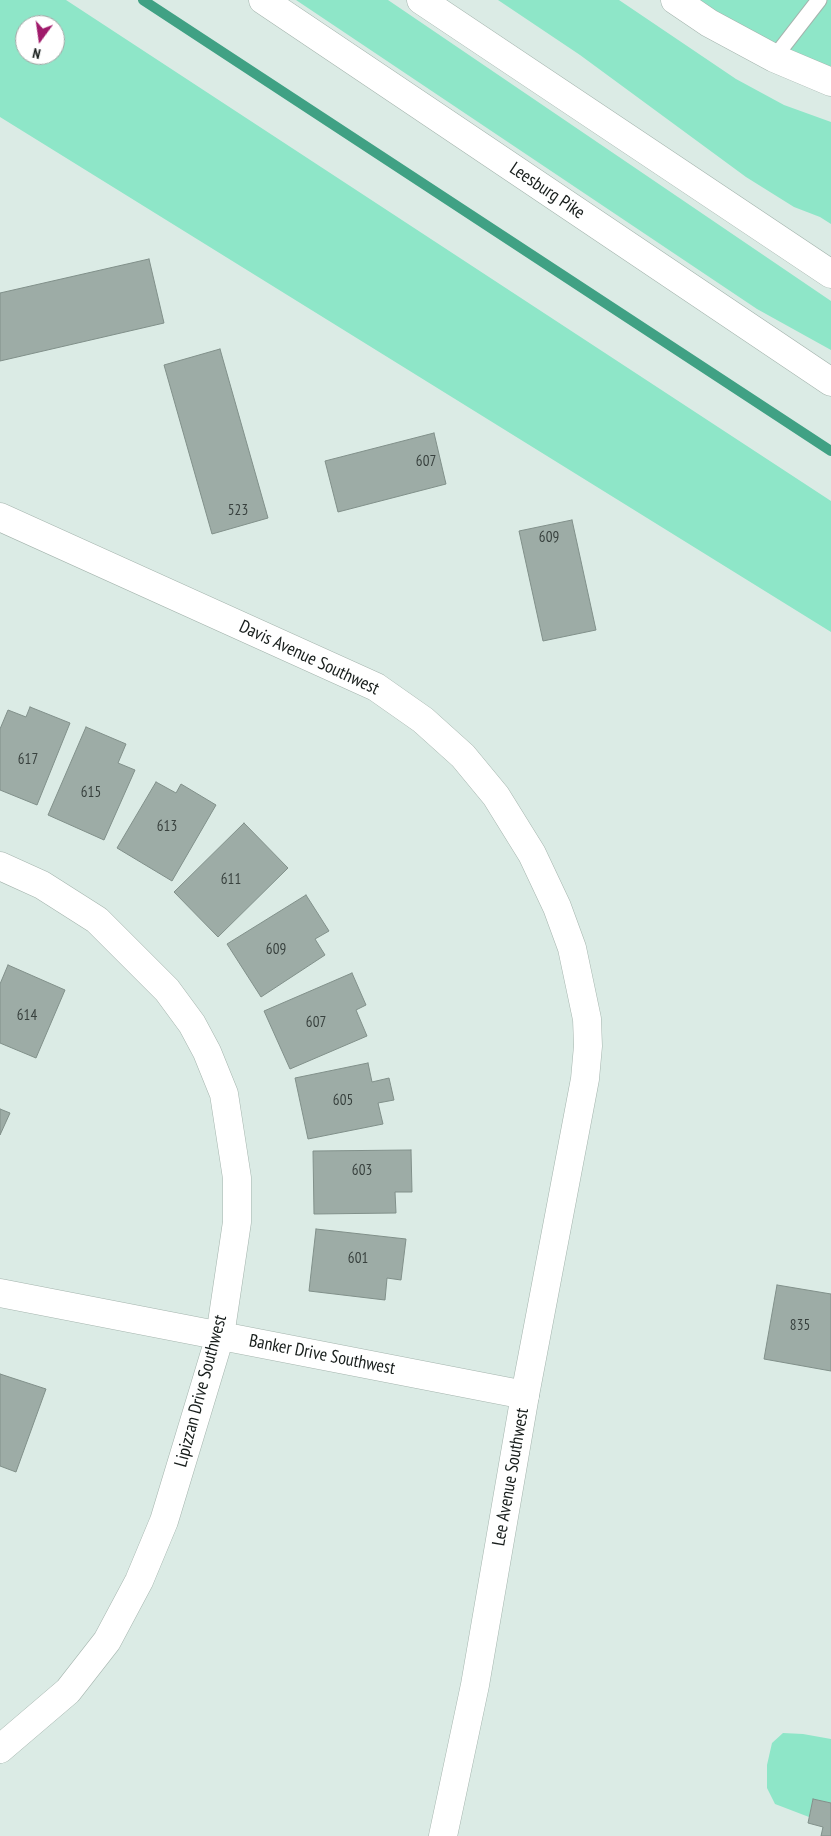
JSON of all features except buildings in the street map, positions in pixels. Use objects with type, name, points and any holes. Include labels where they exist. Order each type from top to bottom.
[{"type":"main road","name":"Leesburg Pike","points":[[263,0],[831,382]]},
{"type":"main road","points":[[421,0],[831,274]]},
{"type":"main road","points":[[675,0],[709,23],[774,58],[831,82]]},
{"type":"main road","name":"Davis Avenue Southwest","points":[[0,517],[376,687],[423,720],[463,756],[496,796],[532,854],[557,907],[572,948],[587,1019],[588,1037],[585,1079],[579,1118]]},
{"type":"main road","name":"Lipizzan Drive Southwest","points":[[0,866],[42,884],[97,920],[167,990],[192,1024],[207,1052],[224,1094],[237,1178],[237,1222],[220,1336],[164,1521],[139,1581],[106,1641],[68,1691],[0,1749]]},
{"type":"main road","name":"Lee Avenue Southwest","points":[[443,1836],[475,1685],[525,1395],[579,1118]]},
{"type":"main road","name":"Banker Drive Southwest","points":[[0,1293],[525,1395]]},
{"type":"lane","points":[[774,58],[819,0]]},
{"type":"green space","points":[[0,0],[66,0],[831,501],[831,632],[0,117]]},
{"type":"green space","points":[[296,0],[388,0],[831,301],[831,350],[757,309]]},
{"type":"green space","points":[[498,0],[619,0],[736,79],[784,105],[831,122],[831,224],[820,217],[794,207],[746,177],[580,55]]},
{"type":"green space","points":[[689,0],[831,0],[831,82]]},
{"type":"green space","points":[[783,1733],[831,1739],[831,1803],[813,1799],[809,1817],[775,1804],[767,1788],[767,1765],[772,1743]]},
{"type":"waterway","points":[[143,0],[831,451]]}]
